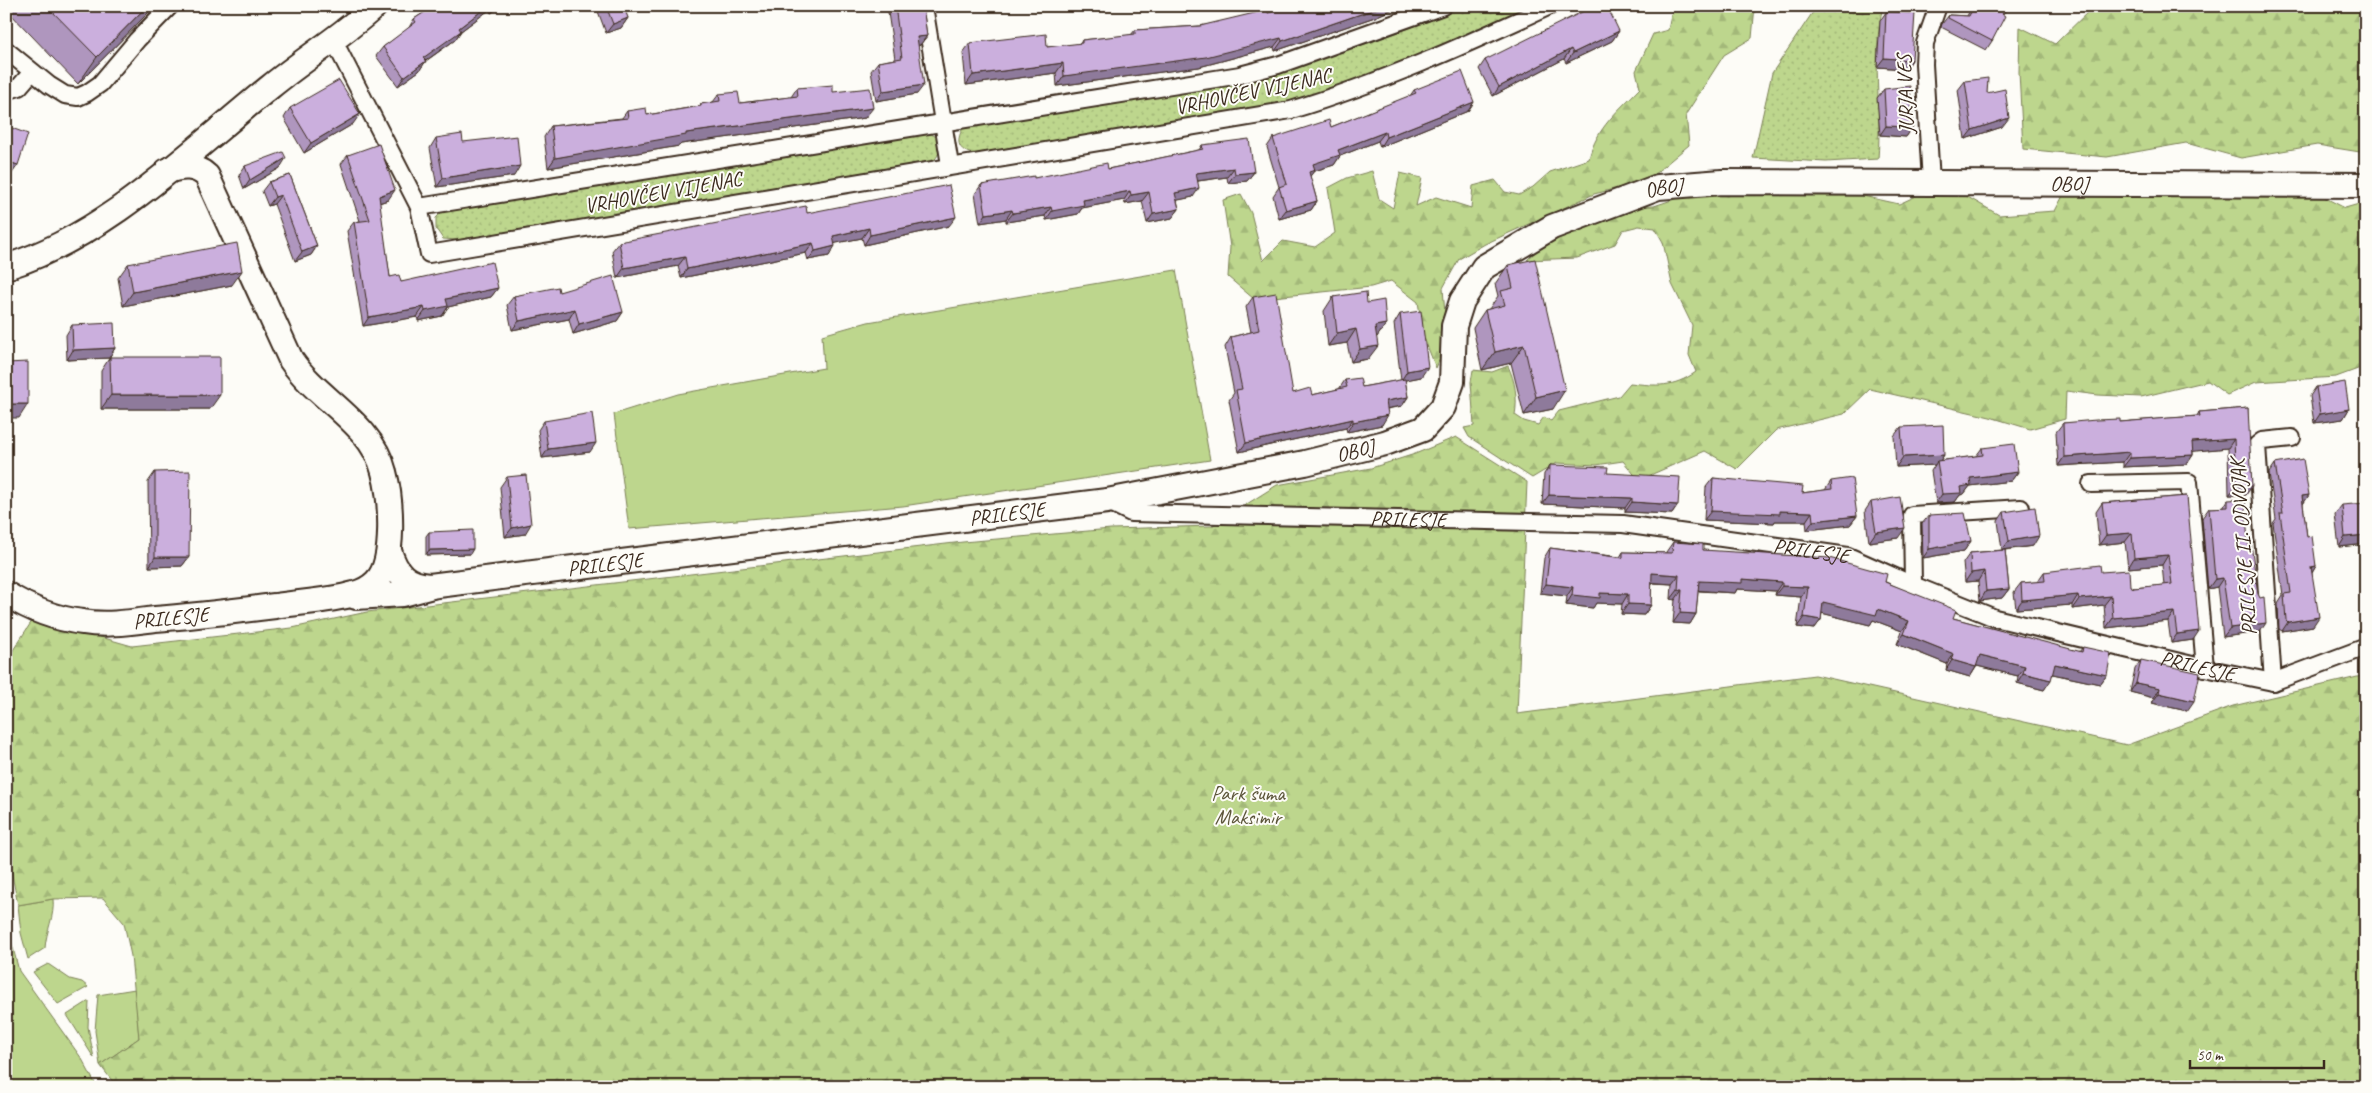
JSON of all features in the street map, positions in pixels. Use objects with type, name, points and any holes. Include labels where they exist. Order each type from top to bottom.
[{"type":"street","points":[[6,50],[65,95],[78,96],[87,94],[100,84],[137,40],[170,6]]},
{"type":"street","points":[[6,266],[63,242],[106,219],[134,199],[272,84],[334,40],[375,6]]},
{"type":"street","points":[[924,6],[950,165]]},
{"type":"street","name":"VRHOVČEV VIJENAC","points":[[419,207],[1240,75],[1278,65],[1443,6]]},
{"type":"street","name":"VRHOVČEV VIJENAC","points":[[334,40],[419,207],[429,254],[910,174],[950,165],[1016,157],[1290,110],[1349,92],[1431,61],[1550,6]]},
{"type":"street","name":"JURJA VES","points":[[1931,182],[1924,64],[1925,43],[1938,6]]},
{"type":"street","points":[[7,90],[13,72],[27,67]]},
{"type":"street","points":[[207,176],[207,165],[212,146],[231,118]]},
{"type":"street","points":[[168,171],[189,167],[202,171],[207,176],[291,360],[311,384],[361,431],[378,455],[384,471],[388,497],[389,551]]},
{"type":"street","name":"OBOJ","points":[[1107,501],[1338,456],[1385,443],[1423,429],[1438,414],[1450,395],[1454,326],[1462,301],[1484,267],[1552,227],[1658,187],[1722,182],[2366,185]]},
{"type":"street","name":"PRILESJE II. ODVOJAK","points":[[2274,682],[2257,445],[2262,441],[2292,438]]},
{"type":"street","points":[[2091,484],[2189,482],[2205,668]]},
{"type":"street","name":"PRILESJE","points":[[342,597],[366,598],[403,594],[430,586],[1107,501],[1130,513],[1623,524],[1848,556],[1995,618],[2205,668],[2274,682]]},
{"type":"street","points":[[1913,585],[1912,515],[2021,508]]},
{"type":"street","name":"PRILESJE","points":[[389,551],[394,567],[402,577],[415,584],[430,586]]},
{"type":"street","name":"PRILESJE","points":[[6,594],[38,612],[61,618],[100,624],[244,610],[342,597],[361,592],[375,584],[385,570],[389,551]]},
{"type":"street","points":[[2274,682],[2366,647]]},
{"type":"green space","points":[[1459,6],[1531,6],[1387,72],[1296,101],[985,155],[972,154],[960,146],[960,135],[963,128],[1282,70],[1374,41],[1434,19]]},
{"type":"green space","points":[[1673,6],[1755,6],[1752,38],[1724,55],[1686,114],[1689,145],[1646,181],[1594,194],[1485,244],[1459,259],[1443,288],[1447,341],[1436,368],[1424,338],[1418,302],[1391,281],[1371,287],[1254,299],[1228,277],[1230,247],[1223,200],[1241,194],[1251,213],[1263,261],[1283,241],[1315,247],[1335,233],[1328,188],[1347,178],[1372,171],[1379,199],[1393,208],[1400,173],[1422,178],[1416,206],[1436,197],[1471,208],[1473,186],[1495,180],[1505,192],[1519,195],[1533,187],[1550,172],[1589,159],[1597,138],[1609,120],[1640,88],[1636,71],[1653,34],[1668,30]]},
{"type":"green space","points":[[1817,6],[1883,6],[1877,63],[1878,159],[1826,162],[1753,158],[1772,73]]},
{"type":"green space","points":[[2094,6],[2366,6],[2366,153],[2317,145],[2241,158],[2186,143],[2107,157],[2023,149],[2019,72],[2020,27],[2055,44]]},
{"type":"green space","points":[[925,133],[936,137],[940,146],[938,156],[930,164],[457,240],[443,239],[436,229],[436,218],[444,210]]},
{"type":"green space","points":[[1808,184],[1899,204],[1925,192],[1959,192],[1999,215],[2055,211],[2067,188],[2304,187],[2345,208],[2366,202],[2366,366],[2336,377],[2256,382],[2227,395],[2208,381],[2141,397],[2066,391],[2065,419],[2030,429],[1990,417],[1870,389],[1844,414],[1776,430],[1737,469],[1705,451],[1639,480],[1623,461],[1596,465],[1557,463],[1532,478],[1469,437],[1464,428],[1474,426],[1471,382],[1473,370],[1492,372],[1508,366],[1515,390],[1515,415],[1524,421],[1538,425],[1544,417],[1551,421],[1559,411],[1619,396],[1630,383],[1664,385],[1680,381],[1696,372],[1689,355],[1692,325],[1672,284],[1663,242],[1655,228],[1639,226],[1623,230],[1615,244],[1577,258],[1527,260],[1546,242],[1629,207],[1654,206],[1699,191],[1727,196],[1748,188]]},
{"type":"green space","points":[[1176,270],[1210,460],[903,506],[629,529],[614,414],[678,394],[824,368],[822,335],[868,322]]},
{"type":"green space","name":"Park šuma Maksimir","points":[[1456,437],[1527,482],[1517,714],[1815,675],[2127,745],[2233,706],[2366,675],[2366,1087],[117,1087],[100,1065],[139,1038],[131,956],[124,923],[103,898],[53,899],[18,905],[6,845],[6,661],[34,618],[132,646],[292,628],[367,612],[963,542],[1111,529],[1212,526],[1277,485],[1371,468],[1415,454]]},
{"type":"green space","points":[[53,899],[53,911],[45,948],[28,959],[21,933],[18,905]]},
{"type":"green space","points":[[6,921],[19,971],[82,1059],[97,1087],[6,1087]]},
{"type":"green space","points":[[48,964],[70,979],[82,982],[88,987],[58,1004],[33,972]]},
{"type":"green space","points":[[135,989],[139,1038],[100,1065],[95,1031],[98,995]]},
{"type":"green space","points":[[89,1001],[88,1027],[94,1058],[67,1015]]},
{"type":"building","points":[[47,6],[147,6],[97,57]]},
{"type":"building","points":[[434,6],[488,6],[459,28],[461,31],[423,58],[426,61],[404,77],[383,47],[416,22],[414,19]]},
{"type":"building","points":[[606,6],[628,6],[624,7],[628,18],[613,24]]},
{"type":"building","points":[[895,6],[923,6],[927,36],[917,37],[924,85],[883,91],[878,62],[902,58]]},
{"type":"building","points":[[1290,6],[1384,6],[1282,41],[1281,38],[1206,57],[1064,76],[1063,63],[973,75],[970,43],[1046,34],[1047,47],[1082,43],[1082,40],[1135,34],[1135,30],[1200,26],[1267,10],[1268,13]]},
{"type":"building","points":[[1594,6],[1607,6],[1619,31],[1573,53],[1571,49],[1499,87],[1485,60]]},
{"type":"building","points":[[1974,6],[2008,6],[2002,14],[2005,16],[1992,41],[1948,18],[1949,15],[1969,16]]},
{"type":"building","points":[[1886,12],[1915,13],[1912,60],[1884,58]]},
{"type":"building","points":[[1462,71],[1474,102],[1386,137],[1385,132],[1338,150],[1340,155],[1313,164],[1315,170],[1309,172],[1317,201],[1286,210],[1279,187],[1287,184],[1273,138],[1329,120],[1331,127],[1416,93],[1414,90]]},
{"type":"building","points":[[1988,78],[1987,93],[2005,89],[2009,118],[1972,130],[1965,81]]},
{"type":"building","points":[[339,80],[360,114],[311,143],[290,108]]},
{"type":"building","points":[[833,85],[833,92],[870,88],[873,108],[686,133],[686,135],[555,158],[551,126],[628,118],[627,111],[646,108],[647,115],[701,106],[701,104],[720,101],[719,94],[738,92],[740,103],[798,96],[797,88]]},
{"type":"building","points":[[1910,86],[1913,127],[1886,126],[1884,89]]},
{"type":"building","points":[[6,126],[28,134],[18,165],[6,161]]},
{"type":"building","points":[[462,134],[463,142],[517,136],[520,166],[443,178],[436,138]]},
{"type":"building","points":[[1249,139],[1254,172],[1235,174],[1234,168],[1196,173],[1199,188],[1175,193],[1179,209],[1153,214],[1149,192],[1131,195],[1130,191],[1083,200],[1084,205],[1052,211],[1051,207],[1013,213],[1012,210],[986,214],[981,185],[1034,176],[1034,178],[1107,163],[1108,169],[1203,149],[1202,145]]},
{"type":"building","points":[[379,144],[395,190],[379,196],[390,277],[399,275],[401,282],[492,262],[498,288],[446,299],[448,306],[425,311],[424,307],[369,317],[354,222],[370,220],[348,155]]},
{"type":"building","points":[[283,152],[286,158],[250,180],[245,166]]},
{"type":"building","points":[[290,175],[317,246],[302,252],[281,195],[275,197],[269,182]]},
{"type":"building","points":[[949,185],[956,217],[870,235],[869,228],[833,236],[835,246],[815,251],[813,243],[687,269],[685,257],[624,268],[619,242],[806,206],[807,213]]},
{"type":"building","points":[[237,243],[242,271],[133,292],[128,264]]},
{"type":"building","points":[[1535,259],[1565,390],[1536,397],[1524,345],[1495,352],[1485,310],[1505,305],[1501,291],[1513,288],[1508,265]]},
{"type":"building","points":[[613,276],[623,312],[579,324],[575,309],[519,321],[514,296],[558,287],[559,292]]},
{"type":"building","points":[[1366,292],[1367,303],[1384,300],[1386,324],[1375,326],[1378,346],[1360,349],[1356,329],[1337,333],[1333,297]]},
{"type":"building","points":[[1276,293],[1293,393],[1310,388],[1312,395],[1347,387],[1345,380],[1360,378],[1362,387],[1405,379],[1408,397],[1386,401],[1388,415],[1353,422],[1353,419],[1246,443],[1236,390],[1242,389],[1231,337],[1259,330],[1253,297]]},
{"type":"building","points":[[1421,311],[1428,367],[1407,371],[1400,314]]},
{"type":"building","points":[[114,323],[115,348],[73,350],[72,325]]},
{"type":"building","points":[[110,357],[220,357],[220,395],[111,395]]},
{"type":"building","points":[[28,362],[28,404],[6,404],[6,363]]},
{"type":"building","points":[[2345,382],[2349,409],[2320,414],[2316,387]]},
{"type":"building","points":[[2248,408],[2252,486],[2236,486],[2234,439],[2192,442],[2193,455],[2130,458],[2130,452],[2064,457],[2063,423],[2120,419],[2120,422],[2200,416],[2199,412]]},
{"type":"building","points":[[592,413],[596,443],[548,449],[544,421]]},
{"type":"building","points":[[1943,425],[1944,455],[1903,457],[1901,427]]},
{"type":"building","points":[[2014,444],[2018,472],[1970,478],[1971,485],[1961,487],[1962,493],[1942,494],[1937,461],[1983,455],[1982,448]]},
{"type":"building","points":[[2303,459],[2309,495],[2302,496],[2307,537],[2312,536],[2316,566],[2311,567],[2319,617],[2288,622],[2286,620],[2284,594],[2291,593],[2280,513],[2283,513],[2275,464]]},
{"type":"building","points":[[1550,465],[1608,467],[1607,473],[1680,477],[1678,505],[1632,502],[1632,498],[1549,495]]},
{"type":"building","points":[[190,471],[189,557],[155,557],[155,472]]},
{"type":"building","points":[[526,475],[531,524],[512,528],[507,477]]},
{"type":"building","points":[[1713,478],[1803,486],[1802,493],[1832,489],[1831,481],[1852,478],[1857,516],[1813,521],[1812,512],[1780,511],[1780,514],[1711,511]]},
{"type":"building","points":[[2187,496],[2199,631],[2177,634],[2174,612],[2113,618],[2111,596],[2079,599],[2078,595],[2022,600],[2021,583],[2045,581],[2044,572],[2100,565],[2101,572],[2129,570],[2130,586],[2134,588],[2172,584],[2168,555],[2134,558],[2132,533],[2106,535],[2102,503]]},
{"type":"building","points":[[1900,497],[1905,528],[1876,532],[1871,502]]},
{"type":"building","points":[[2245,499],[2248,544],[2251,544],[2258,594],[2260,598],[2264,597],[2266,623],[2230,628],[2223,578],[2215,579],[2209,508],[2228,507],[2228,500]]},
{"type":"building","points":[[2366,503],[2366,535],[2345,537],[2342,505]]},
{"type":"building","points":[[2035,507],[2039,536],[2009,541],[2004,512]]},
{"type":"building","points":[[1965,513],[1971,541],[1929,549],[1929,515]]},
{"type":"building","points":[[473,530],[473,549],[429,550],[429,532]]},
{"type":"building","points":[[1673,542],[1703,544],[1703,550],[1829,558],[1887,574],[1885,582],[1956,610],[1953,618],[2082,652],[2083,647],[2111,653],[2107,675],[2055,664],[2051,680],[2023,673],[2025,666],[1980,655],[1976,667],[1952,660],[1954,654],[1904,634],[1909,621],[1878,609],[1876,615],[1823,602],[1821,620],[1804,617],[1808,587],[1782,586],[1782,582],[1742,579],[1742,583],[1699,581],[1696,614],[1680,613],[1682,590],[1678,590],[1679,575],[1652,573],[1651,605],[1628,604],[1628,594],[1600,593],[1600,598],[1572,595],[1573,587],[1546,584],[1550,548],[1623,558],[1623,552],[1672,553]]},
{"type":"building","points":[[2005,550],[2009,589],[1986,591],[1984,571],[1971,573],[1970,553]]},
{"type":"building","points":[[2141,660],[2200,673],[2194,701],[2159,693],[2160,688],[2136,683]]}]
